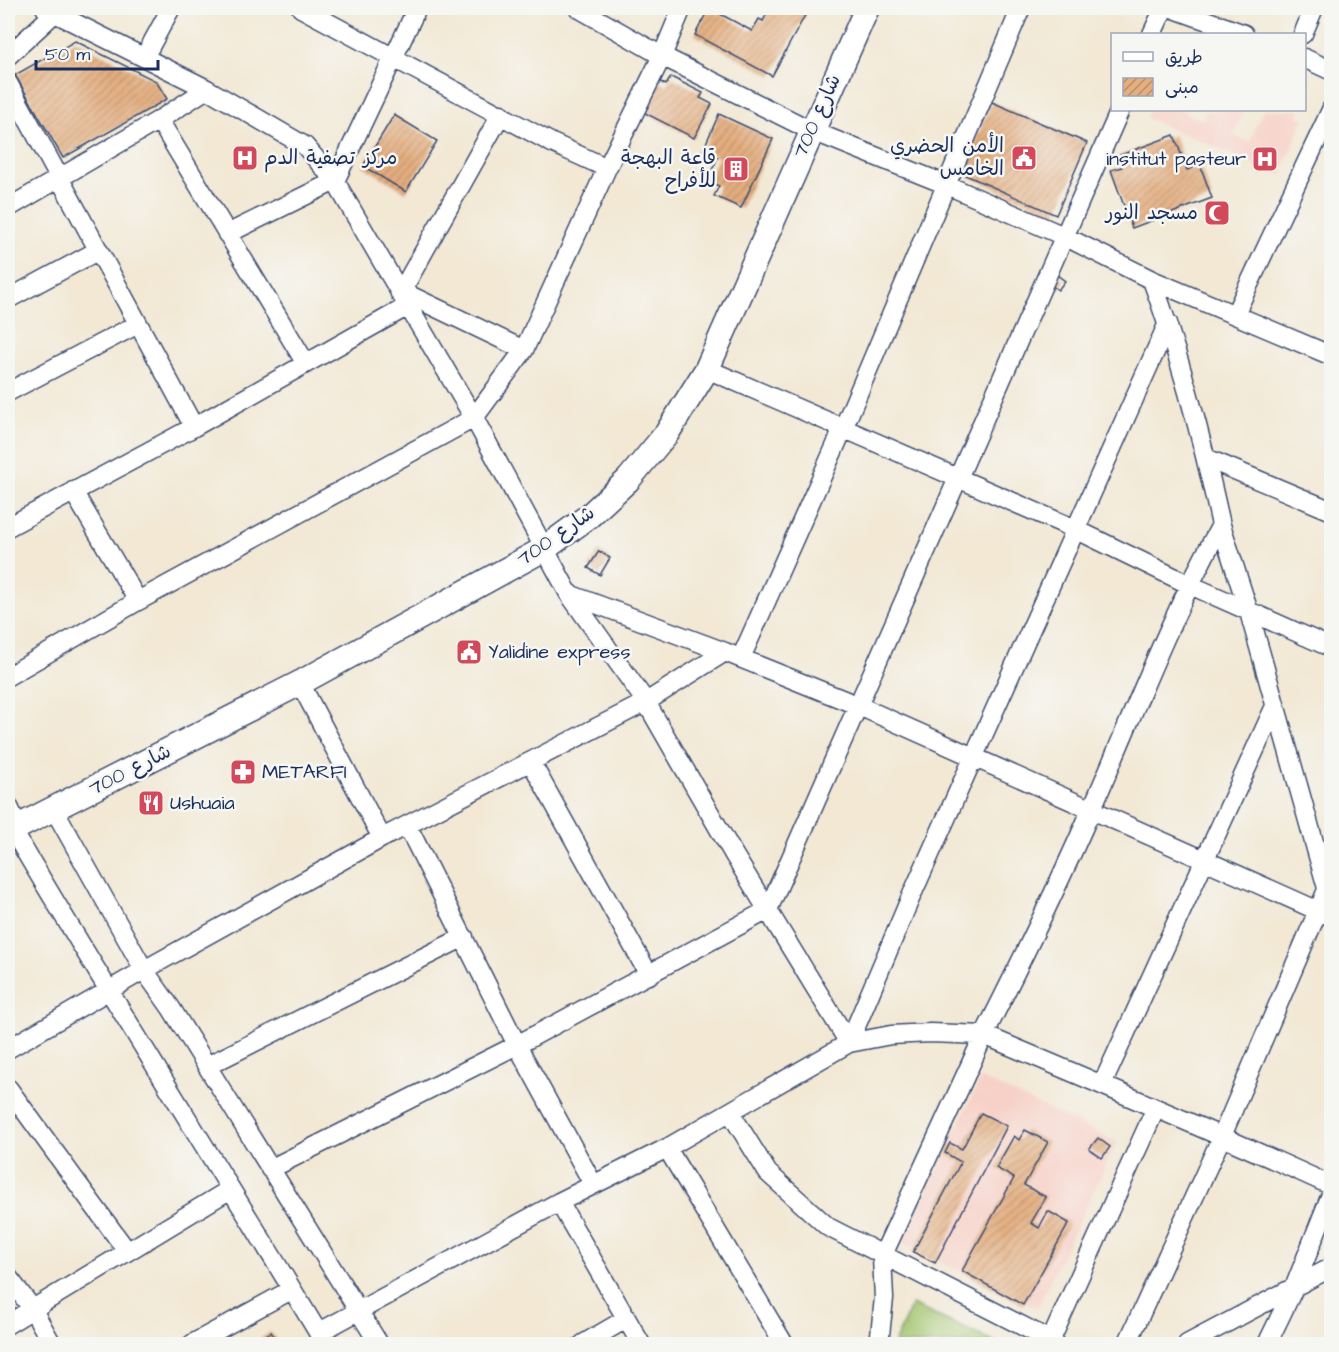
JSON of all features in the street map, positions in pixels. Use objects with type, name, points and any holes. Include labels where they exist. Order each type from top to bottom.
[{"type":"main road","name":"شارع 700","points":[[11,823],[54,809],[300,683],[543,549],[589,516],[628,480],[667,433],[707,369],[810,130],[867,8]]},
{"type":"street","points":[[145,56],[171,8]]},
{"type":"street","points":[[301,8],[552,143],[607,168]]},
{"type":"street","points":[[227,234],[335,181],[417,8]]},
{"type":"street","points":[[578,8],[662,56],[810,130],[947,185],[1066,237],[1152,280],[1332,356]]},
{"type":"street","points":[[8,676],[138,601],[474,418],[524,350],[607,168],[662,56],[682,8]]},
{"type":"street","points":[[8,1049],[144,970],[382,838],[408,827],[733,655],[843,429],[1021,8]]},
{"type":"street","points":[[1152,33],[1164,8]]},
{"type":"street","points":[[1172,8],[1241,33]]},
{"type":"street","points":[[1303,33],[1314,8]]},
{"type":"street","points":[[8,56],[54,10],[207,89],[305,146],[335,181],[474,418],[569,594],[646,702],[849,1043]]},
{"type":"street","points":[[1306,58],[1332,71]]},
{"type":"street","points":[[8,83],[194,427]]},
{"type":"street","points":[[8,208],[159,120],[207,89]]},
{"type":"street","points":[[1235,314],[1332,108]]},
{"type":"street","points":[[270,1169],[517,1045],[768,910],[1120,111]]},
{"type":"street","points":[[8,527],[194,427],[305,362],[403,297],[501,114]]},
{"type":"street","points":[[159,120],[305,362]]},
{"type":"street","points":[[8,299],[97,251]]},
{"type":"street","points":[[1127,1344],[1324,914],[1329,883],[1221,525],[1206,458],[1168,323],[1152,280]]},
{"type":"street","points":[[403,297],[524,350]]},
{"type":"street","points":[[849,1043],[973,758],[1168,323]]},
{"type":"street","points":[[8,392],[138,324]]},
{"type":"street","points":[[707,369],[1076,530],[1188,584],[1332,648]]},
{"type":"street","points":[[1206,458],[1332,511]]},
{"type":"street","points":[[73,491],[138,601]]},
{"type":"street","points":[[879,1344],[884,1310],[882,1257],[1092,808],[1188,584],[1221,525]]},
{"type":"street","points":[[569,594],[733,655],[859,706],[973,758],[1092,808],[1324,914]]},
{"type":"street","points":[[300,683],[382,838]]},
{"type":"street","points":[[1102,1085],[1275,706]]},
{"type":"street","points":[[531,762],[649,975]]},
{"type":"street","points":[[54,809],[144,970],[207,1066],[379,1344]]},
{"type":"street","points":[[11,823],[108,992],[322,1339],[359,1312],[592,1184],[667,1148],[849,1043],[891,1035],[930,1033],[984,1035],[1155,1110],[1222,1136],[1332,1186]]},
{"type":"street","points":[[408,827],[517,1045],[592,1184]]},
{"type":"street","points":[[207,1066],[464,937]]},
{"type":"street","points":[[8,1088],[127,1251]]},
{"type":"street","points":[[730,1112],[758,1160],[788,1193],[828,1227],[1050,1342],[1155,1110]]},
{"type":"street","points":[[667,1148],[784,1344]]},
{"type":"street","points":[[8,1323],[229,1190]]},
{"type":"street","points":[[1268,1344],[1294,1288],[1332,1192]]},
{"type":"street","points":[[559,1202],[641,1344]]},
{"type":"street","points":[[1187,1344],[1332,1267]]},
{"type":"street","points":[[8,1277],[32,1308],[52,1344]]},
{"type":"street","points":[[192,1344],[291,1290]]},
{"type":"street","points":[[583,1344],[626,1320]]},
{"type":"shaded area","name":"institut pasteur","points":[[1149,111],[1187,111],[1186,113],[1202,119],[1206,111],[1244,111],[1233,135],[1249,142],[1263,111],[1300,111],[1298,116],[1304,119],[1281,175],[1146,118]]},
{"type":"shaded area","points":[[981,1078],[1117,1142],[1037,1308],[901,1243]]},
{"type":"green space","points":[[912,1305],[999,1344],[894,1344]]},
{"type":"building","points":[[709,8],[752,31],[759,19],[763,21],[770,8],[809,8],[772,76],[695,35]]},
{"type":"building","points":[[75,41],[156,81],[167,99],[63,158],[15,75]]},
{"type":"building","points":[[671,77],[703,93],[700,98],[712,104],[694,138],[641,111],[657,80],[666,85]]},
{"type":"building","name":"الأمن الحضري الخامس","points":[[992,102],[1087,143],[1056,215],[961,173]]},
{"type":"building","name":"قاعة البهجة للأفراح","points":[[719,114],[773,139],[741,208],[714,196],[719,186],[707,181],[718,157],[703,150]]},
{"type":"building","points":[[394,115],[437,141],[406,192],[363,166]]},
{"type":"building","points":[[1174,135],[1187,170],[1200,165],[1212,198],[1132,228],[1111,170],[1122,167],[1118,156]]},
{"type":"building","points":[[1053,272],[1065,281],[1058,290],[1047,282]]},
{"type":"building","points":[[599,551],[610,558],[600,575],[588,568]]},
{"type":"building","points":[[981,1113],[1007,1126],[935,1263],[913,1252],[961,1162],[945,1153],[950,1143],[962,1149]]},
{"type":"building","points":[[1025,1130],[1048,1142],[1024,1185],[1046,1197],[1031,1223],[1039,1228],[1048,1211],[1069,1223],[1023,1305],[962,1271],[1014,1178],[996,1168],[1014,1136],[1019,1140]]},
{"type":"building","points":[[1098,1138],[1110,1147],[1102,1158],[1089,1149]]},
{"type":"building","points":[[271,1332],[279,1344],[253,1344]]},
{"type":"place","name":"مركز تصفية الدم","points":[[245,158]]},
{"type":"place","name":"الأمن الحضري الخامس","points":[[1024,158]]},
{"type":"place","name":"institut pasteur","points":[[1265,159]]},
{"type":"place","name":"قاعة البهجة للأفراح","points":[[736,169]]},
{"type":"place","name":"مسجد النور","points":[[1217,213]]},
{"type":"place","name":"Yalidine express","points":[[469,652]]},
{"type":"place","name":"METARFI","points":[[243,772]]},
{"type":"place","name":"Ushuaia","points":[[151,803]]}]
